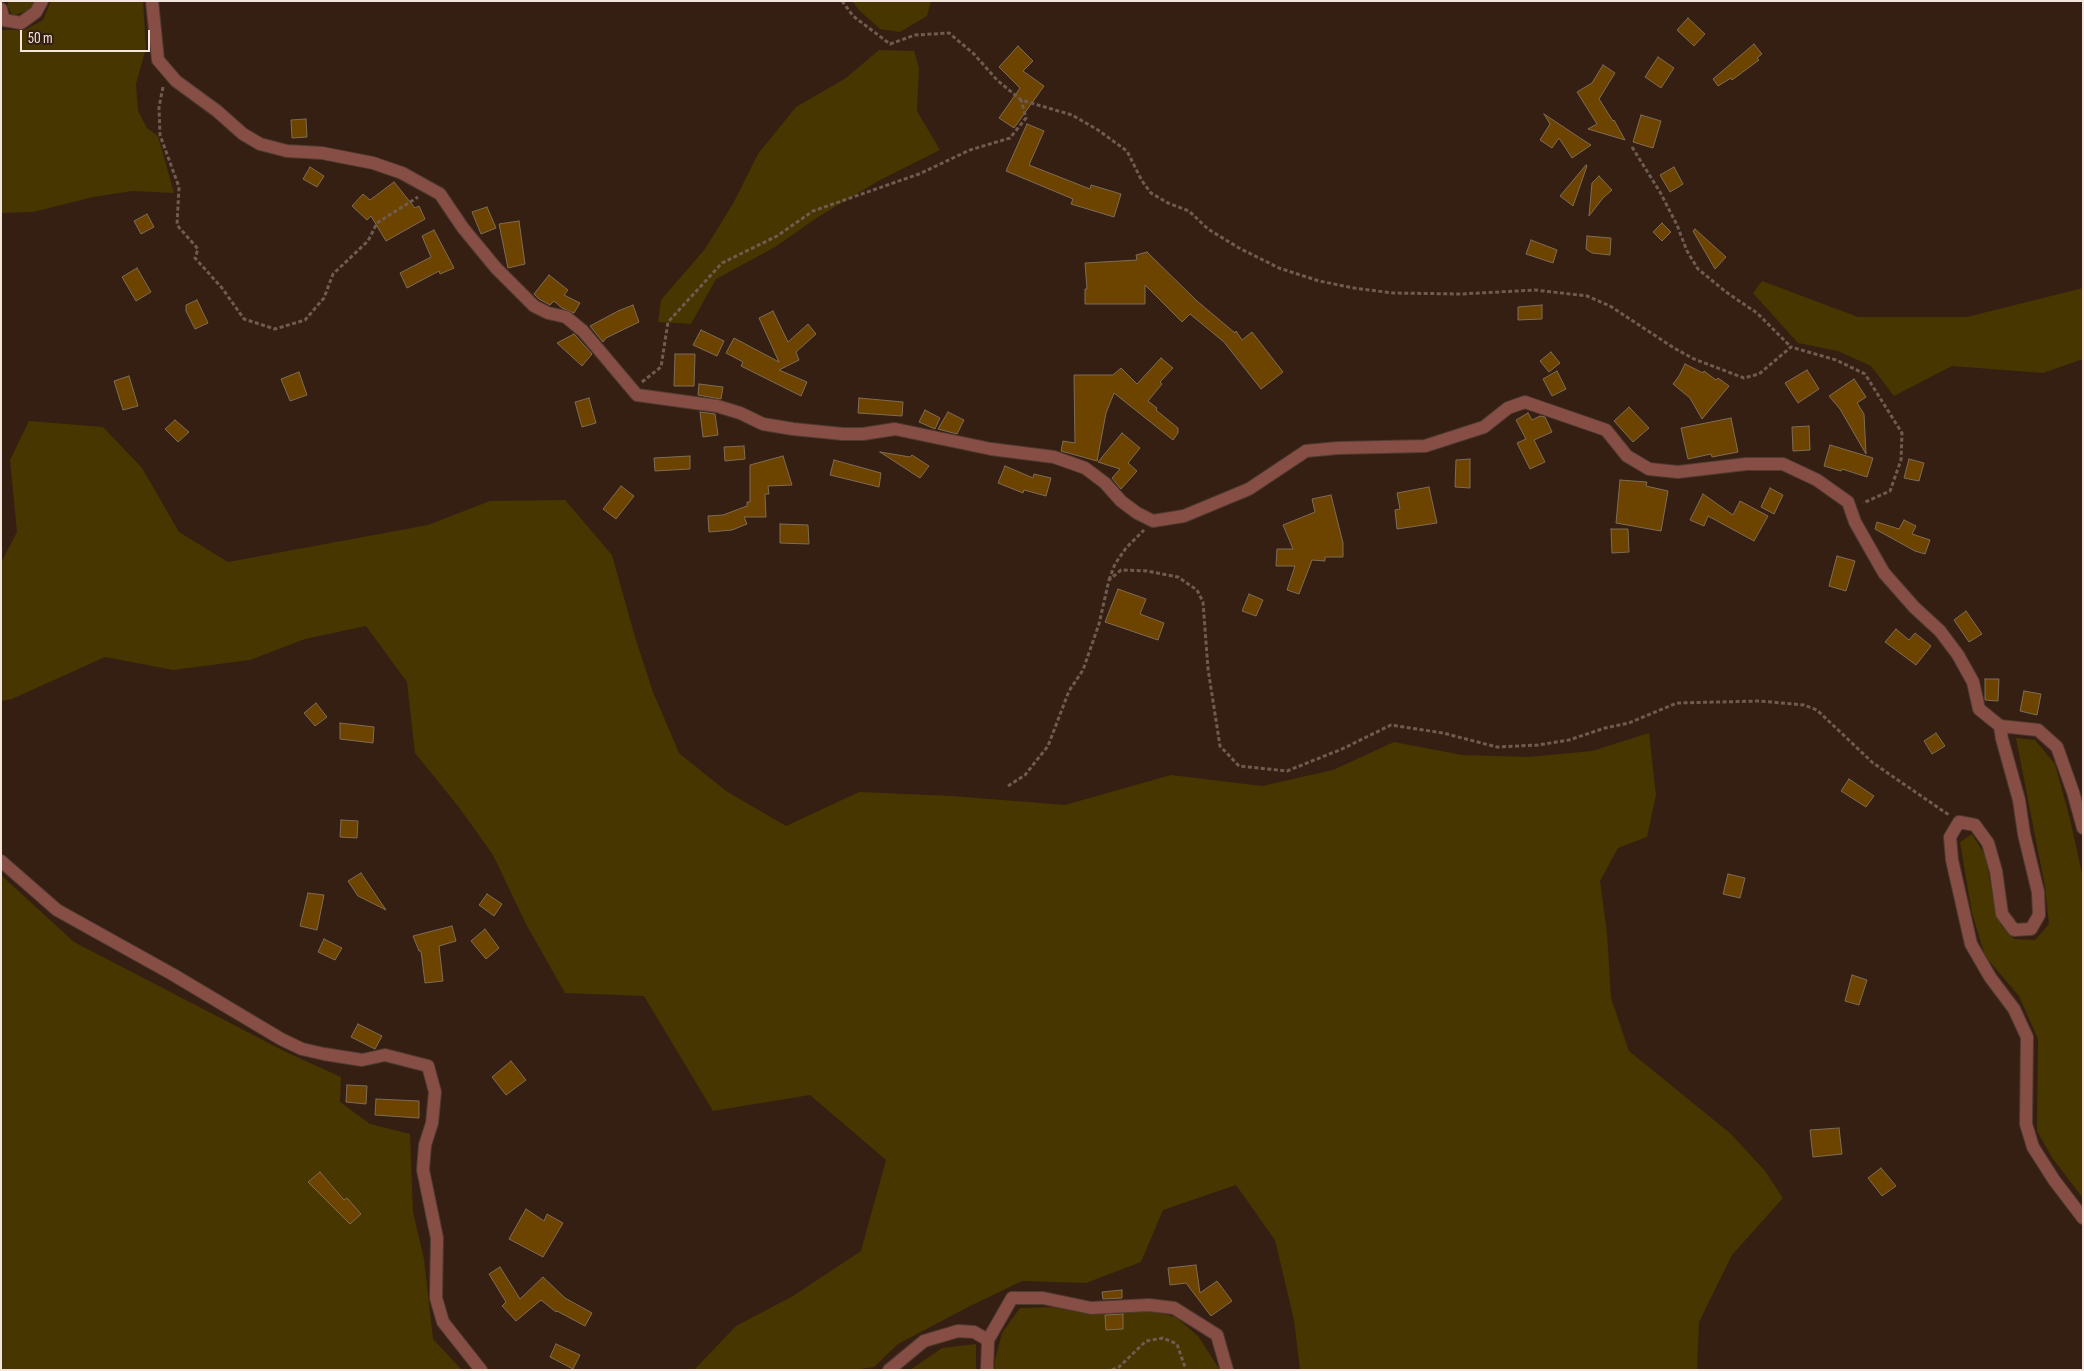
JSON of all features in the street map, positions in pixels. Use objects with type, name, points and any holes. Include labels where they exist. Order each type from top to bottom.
[{"type":"street","points":[[4,1],[1,9],[4,20],[21,23],[36,12],[42,1]]},
{"type":"street","points":[[152,1],[158,60],[176,81],[217,111],[243,134],[260,144],[287,150],[322,153],[373,164],[402,173],[429,190],[440,194],[481,250],[534,306],[548,313],[566,316],[583,331],[637,395],[717,406],[740,413],[763,424],[793,429],[843,434],[863,434],[895,429],[991,449],[1054,457],[1085,468],[1105,483],[1121,502],[1153,521],[1184,516],[1249,489],[1306,451],[1338,448],[1425,446],[1484,427],[1508,408],[1525,402],[1606,430],[1627,456],[1649,469],[1678,472],[1746,464],[1783,464],[1817,480],[1848,502],[1855,522],[1884,573],[1914,607],[1940,631],[1958,655],[1973,682],[1979,709],[2000,726],[2038,730],[2057,747],[2083,828]]},
{"type":"street","points":[[2000,726],[2019,800],[2024,834],[2038,892],[2039,915],[2030,929],[2014,930],[2002,914],[1996,870],[1988,843],[1975,825],[1959,822],[1950,837],[1952,860],[1971,944],[1990,977],[2014,1009],[2027,1037],[2026,1124],[2033,1147],[2054,1180],[2083,1218]]},
{"type":"street","points":[[1,861],[57,910],[172,974],[280,1039],[302,1049],[324,1054],[362,1060],[384,1055],[428,1066],[435,1092],[432,1123],[425,1145],[423,1170],[437,1238],[436,1298],[443,1322],[481,1370]]},
{"type":"street","points":[[986,1370],[988,1340],[1012,1298],[1043,1298],[1091,1308],[1149,1305],[1174,1308],[1217,1335],[1227,1370]]},
{"type":"street","points":[[889,1370],[924,1341],[958,1331],[974,1332],[988,1340]]},
{"type":"path","points":[[842,1],[853,16],[890,44],[915,35],[949,33],[974,54],[997,80],[1021,100],[1072,115],[1127,150],[1142,181],[1151,193],[1168,203],[1189,211],[1216,234],[1279,268],[1346,286],[1394,293],[1461,294],[1535,290],[1587,296],[1610,306],[1680,352],[1744,378],[1759,374],[1791,347]]},
{"type":"path","points":[[163,86],[159,107],[160,135],[179,187],[177,225],[198,249],[195,258],[222,288],[244,319],[275,329],[305,320],[324,298],[333,274],[368,241],[377,223],[429,190]]},
{"type":"path","points":[[633,390],[661,366],[668,322],[722,263],[776,236],[813,210],[919,174],[970,150],[1010,138],[1026,118],[1021,100]]},
{"type":"path","points":[[1632,147],[1660,192],[1677,225],[1687,251],[1698,269],[1726,292],[1757,312],[1791,347],[1836,360],[1865,374],[1902,433],[1901,460],[1890,491],[1862,504],[1848,502]]},
{"type":"path","points":[[1008,786],[1025,775],[1048,746],[1069,691],[1083,670],[1099,624],[1109,580],[1115,564],[1126,548],[1153,521]]},
{"type":"path","points":[[1109,580],[1121,570],[1147,571],[1178,577],[1197,590],[1203,602],[1208,669],[1220,746],[1239,766],[1288,771],[1342,749],[1391,725],[1443,733],[1497,747],[1538,745],[1569,740],[1605,728],[1629,723],[1677,703],[1760,701],[1804,705],[1817,710],[1873,763],[1959,822]]},
{"type":"path","points":[[1112,1370],[1120,1367],[1146,1341],[1163,1338],[1177,1344],[1186,1370]]},
{"type":"shaded area","points":[[9,1],[36,1],[31,9],[13,16],[7,6]]},
{"type":"shaded area","points":[[51,1],[143,1],[146,48],[136,84],[138,111],[147,128],[158,136],[174,193],[132,191],[93,197],[33,212],[1,213],[1,30],[25,30],[43,20]]},
{"type":"shaded area","points":[[852,1],[931,1],[927,16],[900,32],[880,29]]},
{"type":"shaded area","points":[[879,50],[914,51],[919,68],[917,111],[940,150],[880,180],[818,217],[775,247],[716,279],[691,324],[658,322],[661,300],[705,249],[734,202],[758,154],[796,107],[846,78]]},
{"type":"shaded area","points":[[1762,281],[1858,317],[1967,317],[2083,288],[2083,359],[2043,373],[1952,366],[1894,396],[1871,366],[1838,351],[1798,343],[1753,293]]},
{"type":"shaded area","points":[[29,421],[103,427],[142,468],[179,532],[228,562],[428,525],[490,501],[565,500],[612,555],[653,692],[679,753],[726,791],[786,826],[859,792],[952,796],[1065,805],[1171,775],[1262,786],[1333,770],[1394,742],[1462,755],[1528,757],[1592,751],[1649,733],[1656,795],[1647,837],[1618,848],[1600,881],[1607,933],[1611,998],[1629,1051],[1731,1134],[1765,1171],[1783,1198],[1732,1255],[1699,1322],[1697,1370],[1300,1370],[1294,1320],[1275,1240],[1236,1185],[1163,1210],[1141,1262],[1086,1283],[1022,1281],[898,1344],[874,1367],[854,1370],[694,1370],[736,1326],[793,1296],[861,1251],[886,1160],[810,1095],[713,1111],[644,996],[565,993],[526,924],[493,855],[458,806],[415,753],[407,682],[366,626],[305,639],[250,660],[173,670],[105,657],[12,699],[1,701],[1,563],[17,532],[10,460]]},
{"type":"shaded area","points":[[2016,738],[2035,740],[2055,764],[2083,878],[2083,1198],[2053,1159],[2037,1131],[2038,1039],[2019,996],[1985,956],[1972,913],[1960,842],[1972,834],[1986,857],[1993,898],[2001,925],[2014,939],[2035,940],[2049,924],[2045,887]]},
{"type":"shaded area","points":[[1,875],[74,942],[286,1052],[341,1077],[340,1102],[370,1124],[410,1134],[413,1212],[424,1259],[433,1339],[462,1370],[1,1370]]},
{"type":"shaded area","points":[[1052,1307],[1088,1314],[1152,1311],[1176,1317],[1198,1336],[1220,1370],[994,1370],[1002,1333],[1020,1308]]},
{"type":"shaded area","points":[[976,1344],[976,1370],[910,1370],[942,1348]]},
{"type":"building","points":[[1688,18],[1705,34],[1694,46],[1677,30]]},
{"type":"building","points":[[1754,44],[1762,54],[1757,58],[1759,60],[1732,80],[1731,78],[1718,86],[1713,79]]},
{"type":"building","points":[[1018,46],[1033,61],[1023,71],[1044,86],[1014,128],[999,118],[1020,88],[999,67]]},
{"type":"building","points":[[1658,57],[1674,68],[1661,88],[1645,77]]},
{"type":"building","points":[[1603,65],[1615,73],[1599,99],[1625,140],[1588,129],[1597,124],[1577,92],[1592,83]]},
{"type":"building","points":[[1544,114],[1591,145],[1572,158],[1559,138],[1552,148],[1540,140],[1550,124]]},
{"type":"building","points":[[1641,115],[1661,121],[1653,148],[1633,142]]},
{"type":"building","points":[[306,119],[307,137],[292,138],[291,120]]},
{"type":"building","points":[[1027,124],[1044,131],[1029,165],[1090,189],[1091,185],[1121,194],[1114,217],[1071,204],[1073,199],[1006,171]]},
{"type":"building","points":[[1587,166],[1573,206],[1560,196]]},
{"type":"building","points":[[310,167],[324,176],[317,187],[303,179]]},
{"type":"building","points":[[1674,167],[1683,184],[1670,192],[1660,175]]},
{"type":"building","points":[[1599,176],[1612,190],[1589,216],[1592,183]]},
{"type":"building","points":[[394,182],[415,208],[419,206],[425,219],[386,241],[371,216],[367,220],[352,206],[363,194],[370,200]]},
{"type":"building","points":[[487,207],[496,228],[481,234],[472,212]]},
{"type":"building","points":[[147,214],[154,227],[141,234],[134,221]]},
{"type":"building","points":[[519,221],[525,264],[508,268],[499,224]]},
{"type":"building","points":[[1662,223],[1671,232],[1662,241],[1653,232]]},
{"type":"building","points":[[1695,229],[1726,257],[1715,269],[1693,231]]},
{"type":"building","points":[[434,230],[454,268],[440,274],[439,271],[407,288],[400,273],[431,257],[422,236]]},
{"type":"building","points":[[1587,236],[1611,238],[1610,255],[1592,253],[1586,249]]},
{"type":"building","points":[[1531,240],[1557,250],[1553,263],[1526,254]]},
{"type":"building","points":[[1147,252],[1197,301],[1235,333],[1236,331],[1242,340],[1252,332],[1283,372],[1261,389],[1224,342],[1190,314],[1182,322],[1145,285],[1145,304],[1085,304],[1085,289],[1087,289],[1085,263],[1137,260],[1136,255]]},
{"type":"building","points":[[137,268],[151,292],[136,301],[122,277]]},
{"type":"building","points":[[549,275],[568,290],[564,295],[580,303],[574,313],[562,308],[554,301],[550,305],[534,294]]},
{"type":"building","points":[[197,300],[208,323],[195,329],[186,311],[186,305]]},
{"type":"building","points":[[633,305],[639,322],[606,338],[603,342],[590,326],[618,311]]},
{"type":"building","points":[[1542,305],[1542,319],[1518,320],[1518,307]]},
{"type":"building","points":[[773,311],[788,342],[808,324],[816,334],[796,352],[799,360],[779,370],[807,382],[801,396],[741,366],[743,362],[726,353],[734,338],[779,362],[759,318]]},
{"type":"building","points":[[701,330],[724,341],[717,356],[693,345]]},
{"type":"building","points":[[574,334],[592,354],[582,366],[557,343]]},
{"type":"building","points":[[1551,352],[1560,363],[1549,372],[1540,361]]},
{"type":"building","points":[[675,354],[695,354],[694,386],[674,386]]},
{"type":"building","points":[[1161,358],[1173,368],[1160,382],[1162,384],[1148,401],[1178,428],[1178,433],[1173,440],[1114,393],[1106,413],[1097,461],[1061,451],[1063,441],[1075,443],[1074,375],[1113,375],[1121,368],[1137,384]]},
{"type":"building","points":[[1685,364],[1703,373],[1704,371],[1716,380],[1718,378],[1729,386],[1702,419],[1690,398],[1673,384]]},
{"type":"building","points":[[1807,370],[1819,389],[1798,403],[1785,383]]},
{"type":"building","points":[[1557,371],[1566,389],[1552,396],[1543,379]]},
{"type":"building","points":[[299,372],[307,395],[290,401],[281,379]]},
{"type":"building","points":[[129,376],[138,406],[123,410],[114,381]]},
{"type":"building","points":[[1854,379],[1866,397],[1857,403],[1864,414],[1866,454],[1840,409],[1829,396]]},
{"type":"building","points":[[699,384],[723,387],[721,399],[698,395]]},
{"type":"building","points":[[589,398],[596,423],[582,427],[575,402]]},
{"type":"building","points":[[859,398],[903,402],[902,416],[858,413]]},
{"type":"building","points":[[1629,407],[1649,428],[1633,442],[1614,421]]},
{"type":"building","points":[[925,410],[940,418],[935,429],[919,422]]},
{"type":"building","points":[[700,412],[715,414],[718,435],[703,437]]},
{"type":"building","points":[[948,412],[964,420],[957,434],[938,429]]},
{"type":"building","points":[[1528,413],[1532,420],[1540,416],[1545,417],[1552,432],[1534,440],[1545,462],[1530,469],[1517,443],[1526,439],[1516,420]]},
{"type":"building","points":[[1731,418],[1738,452],[1712,457],[1711,454],[1688,459],[1681,428]]},
{"type":"building","points":[[175,420],[189,432],[178,442],[165,429]]},
{"type":"building","points":[[1809,426],[1810,450],[1793,451],[1792,427]]},
{"type":"building","points":[[1122,433],[1140,448],[1128,463],[1137,471],[1121,489],[1112,478],[1120,469],[1098,462]]},
{"type":"building","points":[[1830,445],[1873,458],[1867,477],[1842,469],[1841,471],[1824,466]]},
{"type":"building","points":[[744,446],[745,459],[725,461],[724,447]]},
{"type":"building","points":[[880,452],[910,457],[912,455],[929,466],[920,478]]},
{"type":"building","points":[[690,456],[690,469],[655,471],[654,458]]},
{"type":"building","points":[[783,456],[792,485],[768,486],[769,494],[765,494],[766,517],[744,517],[747,524],[732,530],[709,532],[708,516],[723,515],[747,506],[747,502],[750,502],[750,465]]},
{"type":"building","points":[[1470,459],[1470,488],[1455,487],[1456,460]]},
{"type":"building","points":[[1909,459],[1924,463],[1919,481],[1904,478]]},
{"type":"building","points":[[834,460],[881,473],[879,487],[830,475]]},
{"type":"building","points":[[1005,466],[1033,478],[1034,474],[1051,478],[1046,496],[1024,490],[1023,493],[998,483]]},
{"type":"building","points":[[1620,480],[1647,482],[1646,486],[1668,491],[1661,531],[1616,523]]},
{"type":"building","points":[[621,486],[634,496],[616,519],[603,509]]},
{"type":"building","points":[[1429,487],[1437,523],[1397,529],[1395,510],[1400,509],[1397,493]]},
{"type":"building","points":[[1770,488],[1783,495],[1774,514],[1761,507]]},
{"type":"building","points":[[1703,494],[1733,515],[1740,501],[1768,516],[1754,541],[1708,516],[1704,526],[1690,520]]},
{"type":"building","points":[[1331,495],[1343,543],[1343,557],[1325,557],[1325,561],[1312,560],[1299,594],[1287,590],[1295,566],[1276,566],[1277,549],[1293,549],[1283,525],[1315,512],[1312,499]]},
{"type":"building","points":[[1904,520],[1916,526],[1912,534],[1930,540],[1925,554],[1915,551],[1875,529],[1877,522],[1899,529]]},
{"type":"building","points":[[780,524],[808,525],[809,544],[780,543]]},
{"type":"building","points":[[1611,529],[1628,529],[1629,552],[1612,553]]},
{"type":"building","points":[[1837,556],[1855,561],[1846,591],[1829,586]]},
{"type":"building","points":[[1118,589],[1146,599],[1140,614],[1164,623],[1158,640],[1105,622]]},
{"type":"building","points":[[1249,594],[1263,600],[1256,616],[1242,611]]},
{"type":"building","points":[[1966,611],[1982,634],[1969,642],[1954,620]]},
{"type":"building","points":[[1896,629],[1909,640],[1915,633],[1931,646],[1916,665],[1885,642]]},
{"type":"building","points":[[1985,679],[1999,679],[1998,701],[1985,700]]},
{"type":"building","points":[[2024,691],[2041,694],[2037,715],[2020,711]]},
{"type":"building","points":[[316,703],[327,717],[315,726],[304,713]]},
{"type":"building","points":[[340,723],[374,727],[373,743],[340,739]]},
{"type":"building","points":[[1936,733],[1945,746],[1932,754],[1924,741]]},
{"type":"building","points":[[1849,779],[1874,796],[1866,807],[1841,791]]},
{"type":"building","points":[[341,820],[358,821],[357,838],[340,837]]},
{"type":"building","points":[[361,873],[386,910],[358,896],[348,881]]},
{"type":"building","points":[[1728,874],[1745,878],[1740,898],[1723,894]]},
{"type":"building","points":[[308,893],[324,895],[317,930],[300,926]]},
{"type":"building","points":[[487,894],[502,904],[494,916],[479,905]]},
{"type":"building","points":[[452,926],[456,941],[439,946],[443,981],[425,983],[421,951],[419,951],[413,936]]},
{"type":"building","points":[[485,929],[499,948],[486,959],[471,941]]},
{"type":"building","points":[[324,939],[342,948],[335,960],[318,952]]},
{"type":"building","points":[[1852,975],[1867,980],[1859,1005],[1845,1001]]},
{"type":"building","points":[[358,1024],[382,1036],[375,1049],[351,1037]]},
{"type":"building","points":[[511,1061],[526,1080],[506,1095],[492,1077]]},
{"type":"building","points":[[347,1085],[367,1086],[366,1104],[346,1102]]},
{"type":"building","points":[[376,1099],[419,1101],[419,1118],[375,1115]]},
{"type":"building","points":[[1839,1128],[1842,1154],[1813,1157],[1810,1130]]},
{"type":"building","points":[[1881,1168],[1896,1186],[1882,1196],[1868,1178]]},
{"type":"building","points":[[320,1172],[344,1200],[347,1198],[361,1214],[350,1224],[308,1182]]},
{"type":"building","points":[[526,1209],[544,1221],[547,1214],[563,1223],[543,1257],[509,1239]]},
{"type":"building","points":[[1196,1265],[1200,1293],[1217,1281],[1232,1301],[1211,1316],[1186,1283],[1170,1285],[1168,1268]]},
{"type":"building","points":[[500,1267],[520,1299],[543,1277],[565,1298],[592,1313],[585,1326],[556,1312],[541,1300],[516,1321],[502,1306],[506,1302],[489,1274]]},
{"type":"building","points":[[1122,1290],[1122,1298],[1103,1299],[1102,1292]]},
{"type":"building","points":[[1123,1314],[1123,1329],[1106,1330],[1105,1315]]},
{"type":"building","points":[[556,1344],[580,1355],[573,1369],[550,1357]]}]
